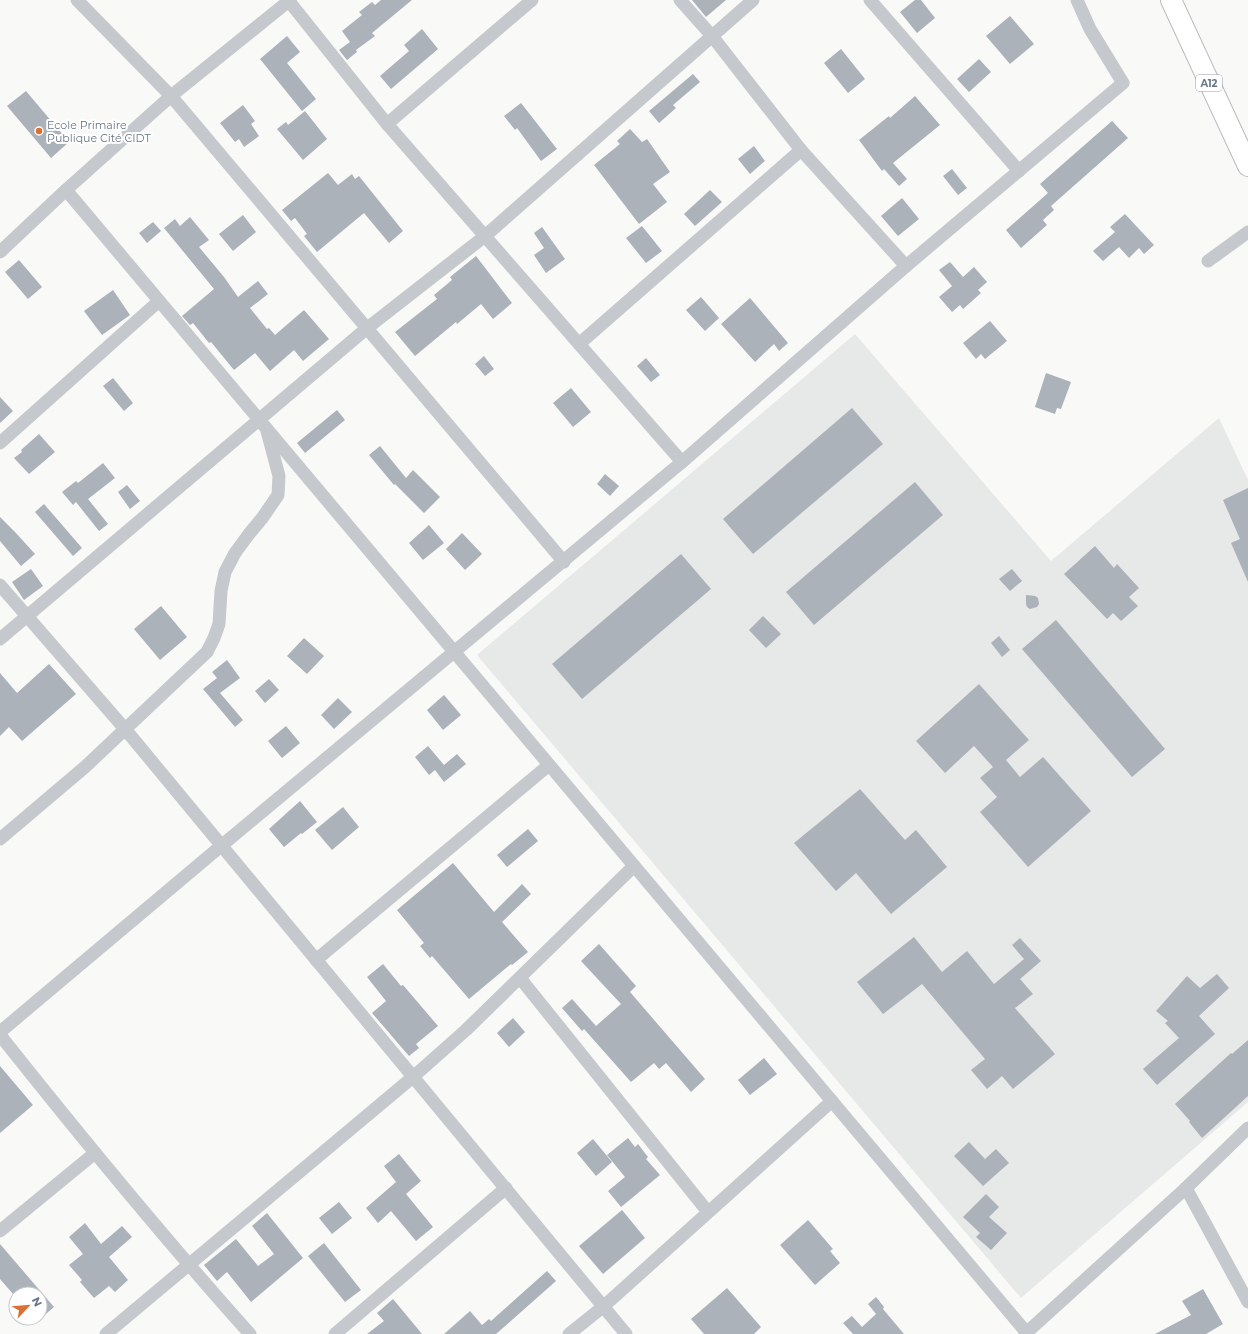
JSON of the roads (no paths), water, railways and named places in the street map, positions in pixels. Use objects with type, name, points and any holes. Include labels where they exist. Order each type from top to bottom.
[{"type":"main road","name":"A12","points":[[1171,0],[1246,158]]},
{"type":"street","points":[[77,0],[171,96],[564,562]]},
{"type":"street","points":[[0,252],[66,190],[171,96],[289,0],[387,124],[682,462]]},
{"type":"street","points":[[387,124],[532,0]]},
{"type":"street","points":[[680,0],[712,36],[801,150],[906,266]]},
{"type":"street","points":[[0,639],[263,424],[366,329],[485,236],[753,0]]},
{"type":"street","points":[[870,0],[1019,171]]},
{"type":"street","points":[[250,1334],[188,1265],[94,1154],[0,1034],[221,846],[564,562],[682,462],[906,266],[1123,83],[1090,29],[1077,0]]},
{"type":"street","points":[[579,344],[801,150]]},
{"type":"street","points":[[66,190],[1026,1333],[1186,1188],[1248,1128]]},
{"type":"street","points":[[1208,261],[1248,232]]},
{"type":"street","points":[[0,443],[159,301]]},
{"type":"street","points":[[0,839],[85,767],[207,652],[219,624],[221,591],[225,572],[235,554],[278,495],[279,476],[263,424]]},
{"type":"street","points":[[0,585],[125,729],[626,1334]]},
{"type":"street","points":[[316,960],[549,764]]},
{"type":"street","points":[[106,1334],[413,1077],[466,1030],[634,866]]},
{"type":"street","points":[[520,978],[708,1212]]},
{"type":"street","points":[[569,1334],[604,1306],[832,1101]]},
{"type":"street","points":[[0,1231],[94,1154]]},
{"type":"street","points":[[335,1334],[506,1188]]},
{"type":"street","points":[[1186,1188],[1248,1302]]},
{"type":"place","name":"Ecole Primaire Publique Cité CIDT","points":[[39,131]]}]
